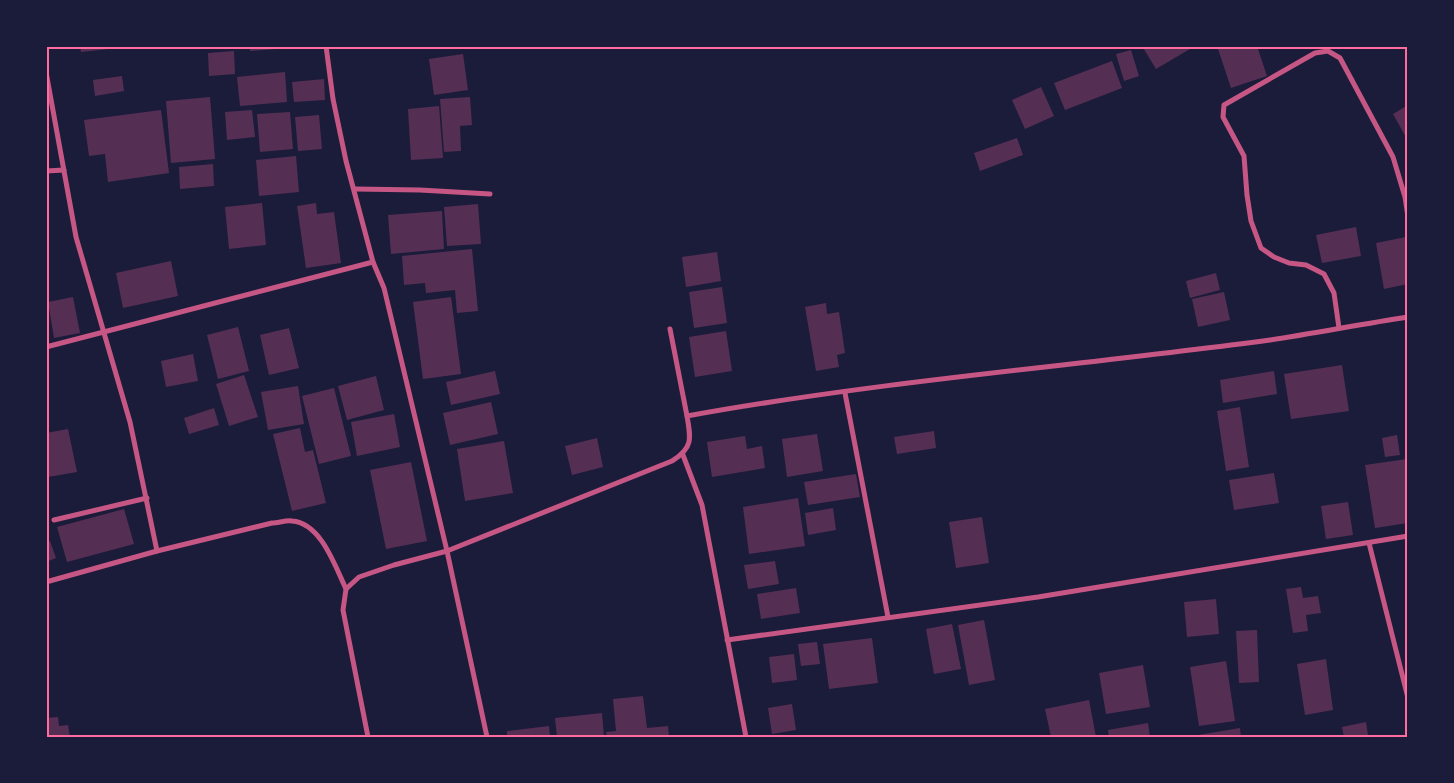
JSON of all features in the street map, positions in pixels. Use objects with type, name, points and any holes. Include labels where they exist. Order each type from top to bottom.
[{"type":"street","points":[[326,46],[333,99],[346,161],[373,262],[384,288],[447,551],[487,737]]},
{"type":"street","points":[[1339,328],[1334,293],[1324,274],[1306,265],[1289,263],[1274,257],[1261,248],[1251,221],[1244,156],[1223,117],[1224,105],[1315,53],[1328,51],[1340,58],[1393,157],[1405,197],[1408,217]]},
{"type":"street","points":[[46,72],[76,237],[130,422],[157,551]]},
{"type":"street","points":[[46,171],[64,170]]},
{"type":"street","points":[[354,189],[490,194]]},
{"type":"street","points":[[46,347],[373,262]]},
{"type":"street","points":[[687,416],[845,393],[1272,339],[1408,317]]},
{"type":"street","points":[[346,589],[358,577],[447,551],[683,455],[689,444],[690,432],[670,329]]},
{"type":"street","points":[[845,393],[888,617]]},
{"type":"street","points":[[683,455],[702,505],[746,737]]},
{"type":"street","points":[[54,520],[147,498]]},
{"type":"street","points":[[46,582],[157,551],[272,524],[292,520],[307,525],[320,537],[346,589],[343,610],[368,737]]},
{"type":"street","points":[[727,640],[1056,594],[1408,536]]},
{"type":"street","points":[[1369,543],[1408,698]]},
{"type":"building","points":[[80,46],[109,46],[109,49],[81,52]]},
{"type":"building","points":[[250,46],[290,46],[290,48],[250,51]]},
{"type":"building","points":[[1142,46],[1195,46],[1156,69]]},
{"type":"building","points":[[1217,46],[1257,46],[1267,76],[1231,88]]},
{"type":"building","points":[[1131,50],[1139,76],[1124,81],[1116,54]]},
{"type":"building","points":[[234,51],[235,74],[209,76],[208,53]]},
{"type":"building","points":[[463,54],[468,90],[434,95],[429,59]]},
{"type":"building","points":[[1112,61],[1122,88],[1065,110],[1054,83]]},
{"type":"building","points":[[285,72],[287,102],[240,106],[237,77]]},
{"type":"building","points":[[122,76],[124,91],[95,96],[93,80]]},
{"type":"building","points":[[324,79],[325,100],[294,102],[292,82]]},
{"type":"building","points":[[1041,87],[1054,116],[1025,129],[1012,100]]},
{"type":"building","points":[[210,97],[215,159],[171,163],[166,101]]},
{"type":"building","points":[[470,97],[472,125],[460,126],[461,151],[444,152],[440,99]]},
{"type":"building","points":[[1408,105],[1408,141],[1393,114]]},
{"type":"building","points":[[439,106],[443,158],[411,160],[408,109]]},
{"type":"building","points":[[161,110],[169,173],[108,182],[105,154],[89,156],[84,120]]},
{"type":"building","points":[[252,110],[255,137],[227,140],[225,112]]},
{"type":"building","points":[[290,112],[293,149],[260,152],[257,114]]},
{"type":"building","points":[[319,115],[322,149],[298,151],[295,117]]},
{"type":"building","points":[[1017,138],[1023,155],[980,171],[974,153]]},
{"type":"building","points":[[296,156],[299,192],[259,196],[256,160]]},
{"type":"building","points":[[213,164],[214,186],[180,189],[179,167]]},
{"type":"building","points":[[262,203],[266,245],[229,249],[225,207]]},
{"type":"building","points":[[316,203],[317,214],[334,212],[341,263],[306,268],[297,206]]},
{"type":"building","points":[[478,204],[481,244],[447,246],[444,207]]},
{"type":"building","points":[[442,211],[444,249],[391,254],[388,215]]},
{"type":"building","points":[[1356,227],[1361,256],[1322,263],[1316,235]]},
{"type":"building","points":[[1406,237],[1408,247],[1408,284],[1384,289],[1376,243]]},
{"type":"building","points":[[472,249],[478,311],[457,313],[455,290],[426,293],[425,283],[404,285],[402,256]]},
{"type":"building","points":[[717,252],[721,281],[686,287],[682,257]]},
{"type":"building","points":[[171,261],[178,296],[123,308],[116,273]]},
{"type":"building","points":[[1216,273],[1220,290],[1190,298],[1186,281]]},
{"type":"building","points":[[722,287],[727,323],[694,328],[689,292]]},
{"type":"building","points":[[1224,292],[1230,320],[1198,327],[1192,299]]},
{"type":"building","points":[[73,297],[80,333],[54,338],[48,302]]},
{"type":"building","points":[[451,297],[461,374],[423,379],[413,302]]},
{"type":"building","points":[[826,303],[827,314],[839,312],[845,353],[837,355],[839,367],[816,371],[805,307]]},
{"type":"building","points":[[238,327],[249,371],[218,379],[207,335]]},
{"type":"building","points":[[289,328],[299,368],[269,375],[260,335]]},
{"type":"building","points":[[726,331],[732,371],[695,377],[689,337]]},
{"type":"building","points":[[193,354],[198,381],[166,387],[161,361]]},
{"type":"building","points":[[1342,365],[1349,411],[1291,419],[1284,374]]},
{"type":"building","points":[[495,371],[500,394],[451,405],[446,382]]},
{"type":"building","points":[[1274,371],[1277,394],[1223,403],[1220,380]]},
{"type":"building","points":[[244,375],[258,417],[229,426],[216,384]]},
{"type":"building","points":[[376,376],[384,410],[347,420],[338,386]]},
{"type":"building","points":[[298,386],[304,424],[268,430],[261,392]]},
{"type":"building","points":[[334,388],[351,456],[319,464],[302,396]]},
{"type":"building","points":[[491,402],[498,434],[450,445],[443,413]]},
{"type":"building","points":[[1240,407],[1249,467],[1226,471],[1217,411]]},
{"type":"building","points":[[214,408],[219,425],[189,434],[184,418]]},
{"type":"building","points":[[394,414],[400,447],[357,456],[351,422]]},
{"type":"building","points":[[300,428],[305,452],[313,450],[326,503],[292,511],[273,434]]},
{"type":"building","points":[[68,429],[77,472],[48,477],[46,433]]},
{"type":"building","points":[[934,431],[936,448],[897,454],[894,437]]},
{"type":"building","points":[[817,434],[823,471],[787,477],[782,439]]},
{"type":"building","points":[[1397,435],[1400,455],[1385,457],[1382,438]]},
{"type":"building","points":[[745,436],[747,449],[762,446],[765,468],[712,477],[707,442]]},
{"type":"building","points":[[597,438],[603,467],[572,475],[565,446]]},
{"type":"building","points":[[504,441],[513,493],[465,501],[457,449]]},
{"type":"building","points":[[1407,459],[1408,523],[1375,528],[1365,465]]},
{"type":"building","points":[[411,462],[427,541],[386,549],[370,470]]},
{"type":"building","points":[[1274,473],[1279,503],[1234,510],[1229,480]]},
{"type":"building","points":[[856,474],[860,497],[808,505],[804,482]]},
{"type":"building","points":[[798,498],[805,546],[749,554],[743,507]]},
{"type":"building","points":[[1348,502],[1353,535],[1326,539],[1321,506]]},
{"type":"building","points":[[833,508],[836,530],[808,535],[805,513]]},
{"type":"building","points":[[124,509],[134,544],[67,562],[57,527]]},
{"type":"building","points":[[982,517],[989,563],[956,568],[949,522]]},
{"type":"building","points":[[50,541],[56,558],[46,562],[46,542]]},
{"type":"building","points":[[775,561],[779,584],[748,589],[744,565]]},
{"type":"building","points":[[1301,587],[1303,598],[1318,596],[1321,613],[1306,615],[1308,631],[1293,633],[1286,589]]},
{"type":"building","points":[[796,588],[800,613],[761,619],[757,594]]},
{"type":"building","points":[[1216,599],[1219,634],[1187,637],[1184,602]]},
{"type":"building","points":[[984,620],[995,680],[969,685],[958,625]]},
{"type":"building","points":[[952,624],[961,669],[934,674],[926,629]]},
{"type":"building","points":[[1257,630],[1259,682],[1239,683],[1236,631]]},
{"type":"building","points":[[872,638],[878,683],[829,689],[823,644]]},
{"type":"building","points":[[817,642],[820,664],[801,666],[798,644]]},
{"type":"building","points":[[794,654],[797,680],[772,683],[769,657]]},
{"type":"building","points":[[1326,659],[1333,710],[1305,715],[1297,664]]},
{"type":"building","points":[[1226,661],[1235,721],[1199,726],[1190,667]]},
{"type":"building","points":[[1143,665],[1150,707],[1106,714],[1099,673]]},
{"type":"building","points":[[643,696],[647,728],[668,726],[669,737],[607,737],[606,732],[616,731],[613,699]]},
{"type":"building","points":[[1089,700],[1096,737],[1051,737],[1045,709]]},
{"type":"building","points":[[792,704],[796,730],[772,734],[768,708]]},
{"type":"building","points":[[602,713],[604,737],[557,737],[555,718]]},
{"type":"building","points":[[58,717],[59,726],[68,725],[70,737],[48,737],[46,718]]},
{"type":"building","points":[[1366,722],[1368,735],[1344,737],[1342,727]]},
{"type":"building","points":[[1148,723],[1150,737],[1109,737],[1108,730]]},
{"type":"building","points":[[549,726],[550,737],[507,737],[507,731]]},
{"type":"building","points":[[1240,728],[1241,737],[1192,737],[1192,736]]}]
